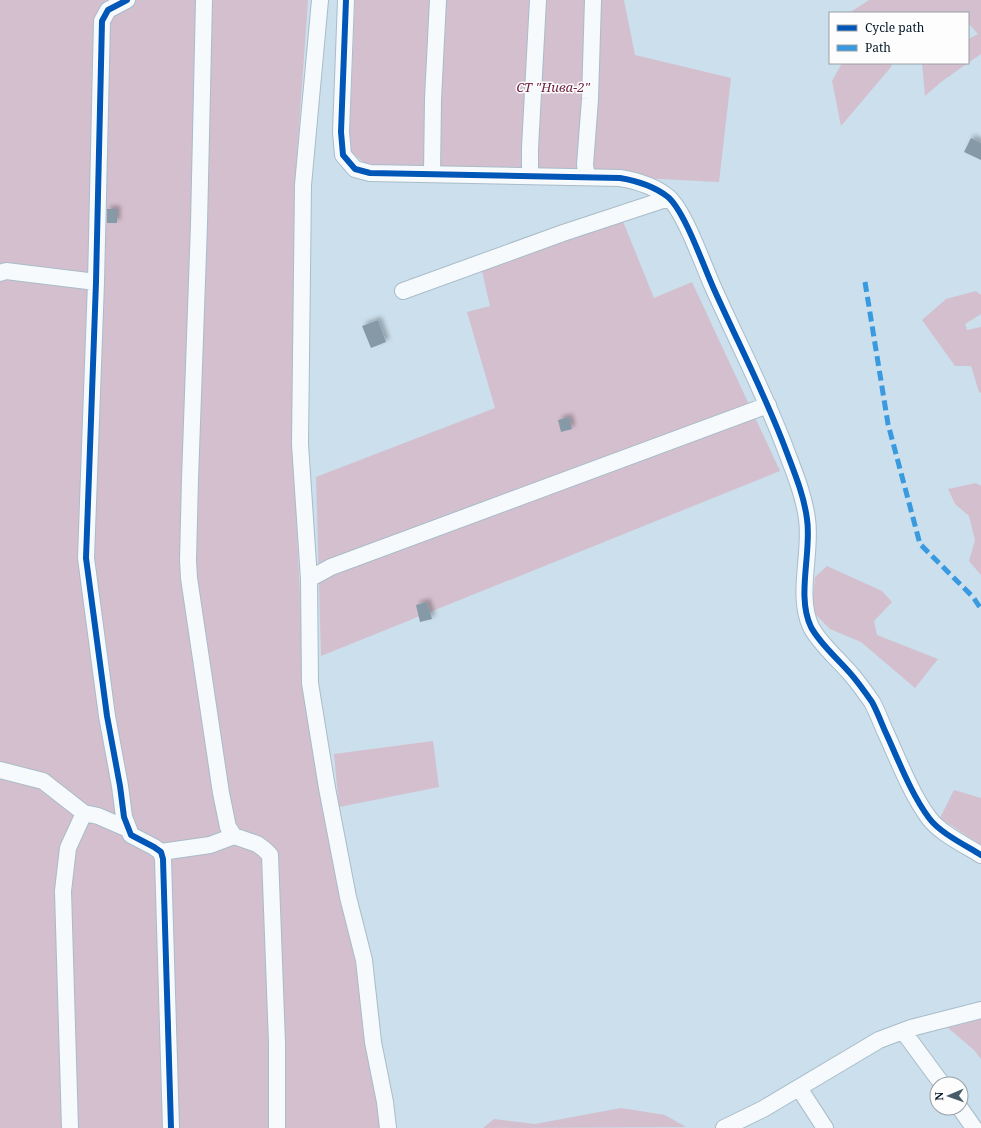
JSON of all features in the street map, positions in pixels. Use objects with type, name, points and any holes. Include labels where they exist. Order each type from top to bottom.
[{"type":"street","points":[[127,0],[108,10],[102,21],[96,282],[86,558],[106,716],[120,786],[124,816],[131,835],[154,847],[160,852],[163,859],[171,1128]]},
{"type":"street","points":[[204,0],[199,224],[194,338],[188,560],[189,578],[221,793],[228,827],[234,836],[257,844],[270,855],[277,1043],[277,1128]]},
{"type":"street","points":[[320,0],[303,185],[300,444],[309,579],[310,683],[327,788],[348,897],[364,960],[373,1042],[385,1102],[388,1128]]},
{"type":"street","points":[[346,0],[341,132],[344,155],[355,169],[370,173],[620,178],[639,182],[652,187],[669,198],[681,215],[768,405],[799,486],[807,517],[808,535],[805,577],[805,607],[811,627],[824,645],[852,675],[873,705],[915,795],[929,819],[943,831],[981,855]]},
{"type":"street","points":[[432,174],[433,99],[438,0]]},
{"type":"street","points":[[530,176],[530,148],[538,0]]},
{"type":"street","points":[[587,178],[585,164],[590,99],[593,0]]},
{"type":"street","points":[[403,291],[563,233],[669,198]]},
{"type":"street","points":[[0,273],[6,270],[96,282]]},
{"type":"street","points":[[309,579],[331,567],[768,405]]},
{"type":"street","points":[[0,770],[43,781],[84,813],[98,816],[128,829]]},
{"type":"street","points":[[70,1128],[63,891],[68,848],[84,813]]},
{"type":"street","points":[[160,852],[210,845],[234,836]]},
{"type":"street","points":[[724,1128],[763,1109],[879,1040],[911,1028],[981,1010]]},
{"type":"street","points":[[903,1031],[936,1076]]},
{"type":"street","points":[[798,1088],[825,1128]]},
{"type":"street","points":[[966,1116],[974,1128]]},
{"type":"green space","points":[[0,0],[308,0],[295,184],[293,443],[304,684],[359,957],[383,1128],[0,1128]]},
{"type":"green space","name":"СТ \"Нива-2\"","points":[[355,0],[624,0],[635,55],[731,78],[719,182],[366,164],[349,151]]},
{"type":"green space","points":[[869,0],[981,0],[981,54],[969,62],[969,38],[978,34],[969,24],[969,12],[851,12]]},
{"type":"green space","points":[[841,64],[892,64],[891,67],[841,126],[832,81]]},
{"type":"green space","points":[[922,64],[967,64],[941,82],[925,96]]},
{"type":"green space","points":[[620,214],[654,298],[692,282],[780,471],[321,656],[316,477],[495,408],[467,312],[490,306],[479,258]]},
{"type":"green space","points":[[976,291],[981,295],[981,314],[965,324],[967,330],[981,327],[981,393],[979,392],[971,366],[955,366],[922,320],[946,299]]},
{"type":"green space","points":[[976,483],[981,486],[981,575],[969,561],[975,540],[969,516],[955,504],[948,489]]},
{"type":"green space","points":[[827,566],[882,591],[892,602],[874,621],[877,635],[938,659],[915,688],[861,642],[830,629],[812,611],[815,577]]},
{"type":"green space","points":[[433,741],[439,787],[339,807],[334,754]]},
{"type":"green space","points":[[954,790],[981,798],[981,845],[940,818]]},
{"type":"green space","points":[[981,1019],[981,1059],[974,1050],[948,1028]]},
{"type":"green space","points":[[621,1108],[665,1115],[686,1127],[483,1128],[494,1119],[535,1124]]},
{"type":"building","points":[[971,138],[981,143],[981,160],[964,152]]},
{"type":"building","points":[[107,209],[117,209],[117,223],[107,223]]},
{"type":"building","points":[[378,320],[386,342],[371,348],[362,326]]},
{"type":"building","points":[[569,417],[572,429],[561,432],[558,420]]},
{"type":"building","points":[[427,602],[432,619],[420,622],[416,605]]},
{"type":"marked path","points":[[865,282],[888,424],[920,544],[973,597],[981,609]]},
{"type":"cycle path","points":[[127,0],[108,10],[102,21],[96,282],[86,558],[107,716],[120,786],[124,817],[131,835],[161,852],[163,859],[171,1128]]},
{"type":"cycle path","points":[[346,0],[341,132],[343,155],[355,169],[370,173],[620,178],[639,182],[651,187],[663,193],[674,204],[687,226],[713,287],[761,390],[799,485],[807,519],[808,545],[804,588],[807,615],[811,627],[829,651],[853,676],[872,702],[900,765],[922,809],[946,834],[981,855]]}]
